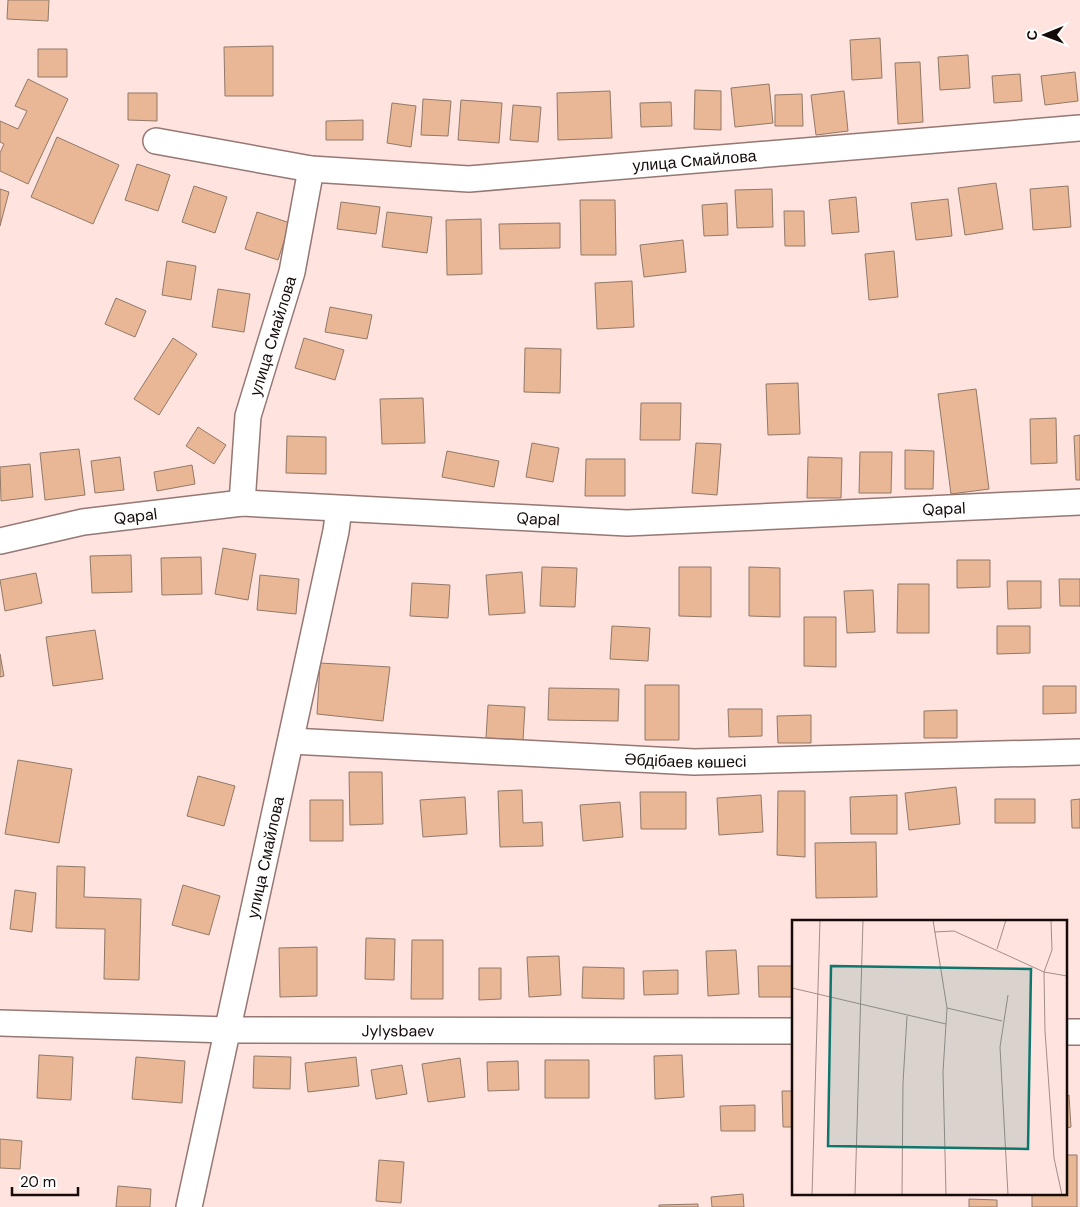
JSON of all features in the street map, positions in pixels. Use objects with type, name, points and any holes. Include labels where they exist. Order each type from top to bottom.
[{"type":"street","name":"улица Смайлова","points":[[156,141],[311,169],[469,179],[1080,128]]},
{"type":"street","name":"улица Смайлова","points":[[242,503],[248,416],[292,272],[311,169]]},
{"type":"street","name":"Qapal","points":[[0,541],[82,522],[242,503],[627,523],[1080,502]]},
{"type":"street","name":"улица Смайлова","points":[[189,1207],[336,531],[339,509]]},
{"type":"street","name":"Әбдібаев көшесі","points":[[290,740],[694,762],[1080,752]]},
{"type":"street","name":"Jylysbaev","points":[[0,1023],[228,1030],[792,1031]]},
{"type":"building","points":[[8,0],[49,0],[48,21],[7,19]]},
{"type":"building","points":[[880,38],[882,78],[852,80],[850,40]]},
{"type":"building","points":[[273,46],[273,96],[225,96],[224,47]]},
{"type":"building","points":[[38,49],[67,49],[67,77],[38,77]]},
{"type":"building","points":[[968,55],[970,88],[940,90],[938,57]]},
{"type":"building","points":[[920,62],[923,122],[898,124],[895,63]]},
{"type":"building","points":[[1075,72],[1078,101],[1045,105],[1041,76]]},
{"type":"building","points":[[1020,74],[1022,101],[994,103],[992,76]]},
{"type":"building","points":[[28,79],[68,99],[28,184],[0,171],[0,153],[4,144],[0,142],[0,121],[18,129],[27,111],[15,106]]},
{"type":"building","points":[[769,84],[773,123],[735,127],[731,88]]},
{"type":"building","points":[[695,90],[721,91],[721,130],[694,129]]},
{"type":"building","points":[[610,91],[612,138],[558,140],[557,93]]},
{"type":"building","points":[[844,91],[848,131],[816,135],[811,95]]},
{"type":"building","points":[[128,93],[157,93],[157,121],[128,120]]},
{"type":"building","points":[[802,94],[803,126],[775,126],[775,95]]},
{"type":"building","points":[[423,99],[451,101],[448,136],[421,135]]},
{"type":"building","points":[[461,100],[502,103],[499,143],[458,140]]},
{"type":"building","points":[[671,102],[672,126],[641,127],[640,103]]},
{"type":"building","points":[[392,103],[416,106],[411,147],[387,143]]},
{"type":"building","points":[[513,105],[541,107],[538,142],[510,140]]},
{"type":"building","points":[[363,120],[363,140],[326,140],[326,121]]},
{"type":"building","points":[[57,137],[119,165],[93,224],[31,197]]},
{"type":"building","points":[[137,164],[170,175],[158,211],[125,200]]},
{"type":"building","points":[[996,183],[1003,229],[965,235],[958,188]]},
{"type":"building","points":[[194,186],[227,197],[215,233],[182,222]]},
{"type":"building","points":[[1068,186],[1071,227],[1033,230],[1030,189]]},
{"type":"building","points":[[0,189],[9,192],[0,226]]},
{"type":"building","points":[[772,189],[773,227],[737,228],[735,190]]},
{"type":"building","points":[[856,197],[859,232],[832,234],[829,200]]},
{"type":"building","points":[[948,199],[952,236],[916,240],[911,203]]},
{"type":"building","points":[[580,200],[615,200],[616,255],[581,255]]},
{"type":"building","points":[[341,202],[380,207],[376,234],[337,229]]},
{"type":"building","points":[[727,203],[728,235],[704,236],[702,205]]},
{"type":"building","points":[[784,211],[804,211],[805,246],[785,246]]},
{"type":"building","points":[[257,212],[290,223],[278,260],[245,249]]},
{"type":"building","points":[[387,212],[432,217],[427,253],[382,247]]},
{"type":"building","points":[[481,219],[482,274],[447,275],[446,220]]},
{"type":"building","points":[[560,223],[560,248],[500,249],[499,224]]},
{"type":"building","points":[[683,240],[686,272],[644,277],[640,245]]},
{"type":"building","points":[[894,251],[898,297],[869,300],[865,254]]},
{"type":"building","points":[[167,261],[196,266],[191,300],[162,295]]},
{"type":"building","points":[[632,281],[634,327],[597,329],[595,283]]},
{"type":"building","points":[[218,289],[250,294],[244,332],[212,327]]},
{"type":"building","points":[[116,298],[146,311],[135,337],[105,324]]},
{"type":"building","points":[[330,307],[372,315],[367,339],[325,332]]},
{"type":"building","points":[[173,338],[197,354],[159,415],[134,399]]},
{"type":"building","points":[[304,338],[344,350],[335,380],[295,368]]},
{"type":"building","points":[[525,348],[561,349],[560,393],[524,392]]},
{"type":"building","points":[[798,383],[800,434],[768,435],[766,384]]},
{"type":"building","points":[[976,389],[989,489],[951,494],[938,394]]},
{"type":"building","points":[[423,398],[425,443],[382,444],[380,399]]},
{"type":"building","points":[[641,403],[681,403],[680,440],[640,440]]},
{"type":"building","points":[[1056,418],[1057,463],[1031,464],[1030,419]]},
{"type":"building","points":[[198,427],[226,445],[214,464],[186,446]]},
{"type":"building","points":[[1080,435],[1080,480],[1076,480],[1074,436]]},
{"type":"building","points":[[287,436],[326,437],[326,474],[286,473]]},
{"type":"building","points":[[532,443],[559,448],[553,482],[526,477]]},
{"type":"building","points":[[696,443],[721,444],[717,495],[692,493]]},
{"type":"building","points":[[79,449],[85,495],[45,500],[40,453]]},
{"type":"building","points":[[905,450],[934,451],[933,489],[905,489]]},
{"type":"building","points":[[447,451],[499,461],[494,487],[442,477]]},
{"type":"building","points":[[860,452],[892,452],[891,493],[859,493]]},
{"type":"building","points":[[120,457],[124,490],[95,493],[91,461]]},
{"type":"building","points":[[808,457],[842,458],[841,498],[807,498]]},
{"type":"building","points":[[586,459],[625,459],[625,496],[585,496]]},
{"type":"building","points":[[30,464],[33,497],[1,501],[0,467]]},
{"type":"building","points":[[192,465],[195,484],[157,491],[154,472]]},
{"type":"building","points":[[223,548],[256,554],[248,600],[215,594]]},
{"type":"building","points":[[131,555],[132,592],[92,593],[90,556]]},
{"type":"building","points":[[201,557],[202,594],[162,595],[161,558]]},
{"type":"building","points":[[957,560],[990,560],[990,587],[957,588]]},
{"type":"building","points":[[542,567],[577,568],[575,607],[540,606]]},
{"type":"building","points":[[679,567],[711,567],[711,617],[679,616]]},
{"type":"building","points":[[749,567],[780,568],[780,617],[749,616]]},
{"type":"building","points":[[522,572],[525,613],[489,615],[486,575]]},
{"type":"building","points":[[36,573],[42,603],[5,611],[0,580]]},
{"type":"building","points":[[260,575],[299,579],[296,614],[257,610]]},
{"type":"building","points":[[1059,579],[1080,579],[1080,606],[1060,606]]},
{"type":"building","points":[[1007,581],[1041,581],[1041,608],[1008,609]]},
{"type":"building","points":[[412,583],[450,585],[448,618],[410,616]]},
{"type":"building","points":[[898,584],[929,584],[929,633],[897,633]]},
{"type":"building","points":[[873,590],[875,632],[847,633],[844,591]]},
{"type":"building","points":[[804,617],[836,617],[836,667],[804,666]]},
{"type":"building","points":[[612,626],[650,628],[648,661],[610,659]]},
{"type":"building","points":[[997,626],[1030,626],[1030,653],[997,654]]},
{"type":"building","points":[[95,630],[103,679],[53,686],[46,637]]},
{"type":"building","points":[[0,654],[4,676],[0,677]]},
{"type":"building","points":[[320,663],[390,667],[383,721],[317,714]]},
{"type":"building","points":[[645,685],[679,685],[679,740],[645,740]]},
{"type":"building","points":[[1043,686],[1076,686],[1076,713],[1043,714]]},
{"type":"building","points":[[549,688],[619,689],[618,721],[548,720]]},
{"type":"building","points":[[488,705],[525,707],[523,740],[486,738]]},
{"type":"building","points":[[728,709],[762,709],[762,736],[729,737]]},
{"type":"building","points":[[957,710],[957,738],[924,738],[924,711]]},
{"type":"building","points":[[811,715],[811,743],[778,743],[777,716]]},
{"type":"building","points":[[18,760],[72,769],[59,843],[5,834]]},
{"type":"building","points":[[349,772],[382,772],[383,824],[350,825]]},
{"type":"building","points":[[198,776],[235,786],[224,826],[187,816]]},
{"type":"building","points":[[956,787],[960,824],[909,830],[905,793]]},
{"type":"building","points":[[522,790],[523,823],[542,822],[543,846],[500,847],[498,791]]},
{"type":"building","points":[[778,791],[805,791],[805,857],[777,855]]},
{"type":"building","points":[[640,792],[686,792],[686,829],[641,829]]},
{"type":"building","points":[[761,795],[763,832],[719,835],[717,798]]},
{"type":"building","points":[[897,795],[897,834],[851,834],[850,797]]},
{"type":"building","points":[[465,797],[467,834],[423,837],[420,800]]},
{"type":"building","points":[[995,799],[1035,799],[1035,823],[995,823]]},
{"type":"building","points":[[1080,799],[1080,828],[1072,828],[1071,800]]},
{"type":"building","points":[[310,800],[343,800],[343,841],[310,841]]},
{"type":"building","points":[[620,802],[623,837],[583,841],[580,805]]},
{"type":"building","points":[[876,842],[877,897],[816,898],[815,843]]},
{"type":"building","points":[[57,866],[85,867],[84,897],[141,899],[139,980],[104,979],[105,929],[56,928]]},
{"type":"building","points":[[183,885],[220,896],[209,935],[172,925]]},
{"type":"building","points":[[15,890],[36,893],[32,932],[10,929]]},
{"type":"building","points":[[366,938],[395,939],[394,980],[365,979]]},
{"type":"building","points":[[412,940],[443,940],[443,999],[411,999]]},
{"type":"building","points":[[317,947],[317,996],[280,997],[279,948]]},
{"type":"building","points":[[736,950],[739,994],[708,996],[706,951]]},
{"type":"building","points":[[559,956],[561,995],[529,997],[527,957]]},
{"type":"building","points":[[758,966],[792,966],[792,997],[759,997]]},
{"type":"building","points":[[583,967],[624,968],[624,999],[582,998]]},
{"type":"building","points":[[479,968],[501,968],[501,999],[479,1000]]},
{"type":"building","points":[[678,970],[678,994],[644,995],[643,971]]},
{"type":"building","points":[[39,1055],[73,1057],[71,1100],[37,1098]]},
{"type":"building","points":[[682,1055],[684,1097],[655,1099],[654,1056]]},
{"type":"building","points":[[254,1056],[291,1057],[290,1089],[253,1088]]},
{"type":"building","points":[[136,1057],[185,1061],[182,1103],[132,1099]]},
{"type":"building","points":[[356,1057],[359,1086],[308,1092],[305,1063]]},
{"type":"building","points":[[460,1058],[465,1097],[428,1102],[422,1064]]},
{"type":"building","points":[[545,1060],[589,1060],[589,1098],[545,1098]]},
{"type":"building","points":[[518,1061],[519,1090],[488,1091],[487,1062]]},
{"type":"building","points":[[402,1065],[407,1094],[376,1099],[371,1070]]},
{"type":"building","points":[[782,1091],[792,1091],[792,1127],[783,1127]]},
{"type":"building","points":[[1068,1095],[1071,1127],[1068,1128]]},
{"type":"building","points":[[755,1105],[755,1131],[721,1131],[720,1106]]},
{"type":"building","points":[[0,1139],[22,1141],[20,1169],[0,1168]]},
{"type":"building","points":[[1068,1155],[1077,1155],[1077,1207],[1032,1207],[1032,1194],[1068,1194]]},
{"type":"building","points":[[379,1160],[404,1162],[401,1203],[376,1201]]},
{"type":"building","points":[[118,1186],[151,1189],[150,1207],[116,1207]]},
{"type":"building","points":[[743,1194],[744,1207],[712,1207],[711,1197]]},
{"type":"building","points":[[969,1199],[997,1200],[997,1207],[969,1207]]},
{"type":"building","points":[[698,1204],[698,1207],[659,1207],[659,1205]]}]
